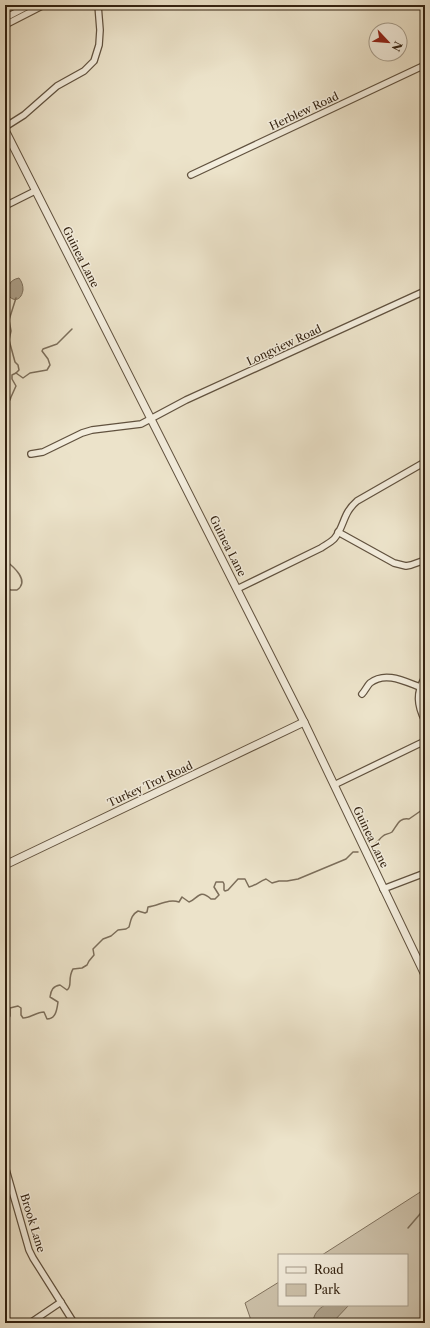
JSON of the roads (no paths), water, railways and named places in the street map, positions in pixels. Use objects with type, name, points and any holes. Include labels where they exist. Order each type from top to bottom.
[{"type":"street","points":[[5,18],[30,5]]},
{"type":"street","points":[[5,25],[34,7],[44,5]]},
{"type":"street","points":[[5,127],[24,114],[57,86],[84,71],[94,62],[99,45],[100,30],[98,5]]},
{"type":"street","name":"Herblew Road","points":[[191,175],[425,65]]},
{"type":"street","name":"Guinea Lane","points":[[5,130],[304,722],[425,975]]},
{"type":"street","points":[[5,206],[35,191]]},
{"type":"street","name":"Longview Road","points":[[31,454],[43,452],[82,433],[92,430],[141,424],[186,400],[425,291]]},
{"type":"street","points":[[237,589],[321,548],[331,541],[338,532],[347,511],[357,501],[425,462]]},
{"type":"street","points":[[338,532],[394,563],[411,565],[425,560]]},
{"type":"street","points":[[362,694],[370,684],[383,677],[397,678],[420,687]]},
{"type":"street","points":[[425,677],[420,687],[418,701],[425,720]]},
{"type":"street","name":"Turkey Trot Road","points":[[5,864],[304,722]]},
{"type":"street","points":[[334,785],[425,741]]},
{"type":"street","points":[[383,888],[425,873]]},
{"type":"street","name":"Brook Lane","points":[[5,1166],[29,1250],[74,1323]]},
{"type":"street","points":[[30,1323],[61,1302]]},
{"type":"waterway","points":[[16,298],[9,320],[11,331],[9,340],[15,362],[18,365],[19,370],[16,373]]},
{"type":"waterway","points":[[5,401],[7,402],[10,400],[16,386],[12,379],[12,375],[16,373],[23,378],[30,373],[47,370],[50,365],[48,359],[42,351],[43,349],[57,344],[72,329]]},
{"type":"waterway","points":[[5,560],[16,570],[22,582],[21,586],[17,590],[5,588]]},
{"type":"waterway","points":[[5,621],[8,622],[9,627],[5,643]]},
{"type":"waterway","points":[[374,845],[384,835],[392,832],[403,819],[409,819],[422,810],[425,800]]},
{"type":"waterway","points":[[5,1026],[10,1016],[10,1008],[18,1006],[21,1008],[21,1015],[23,1018],[44,1012],[47,1019],[50,1019],[56,1013],[58,1002],[50,997],[53,989],[60,985],[67,990],[70,986],[70,976],[73,969],[82,968],[87,965],[94,955],[93,949],[103,939],[111,936],[118,930],[129,927],[133,916],[138,911],[145,913],[147,912],[148,907],[171,901],[179,902],[182,897],[189,902],[201,894],[204,894],[211,899],[215,899],[219,895],[214,887],[216,882],[223,882],[225,891],[228,890],[238,879],[245,879],[249,887],[266,879],[272,883],[298,879],[346,859],[353,852],[358,852]]},
{"type":"waterway","points":[[408,1228],[420,1214],[425,1205]]},
{"type":"waterway","points":[[344,1323],[349,1320]]}]
